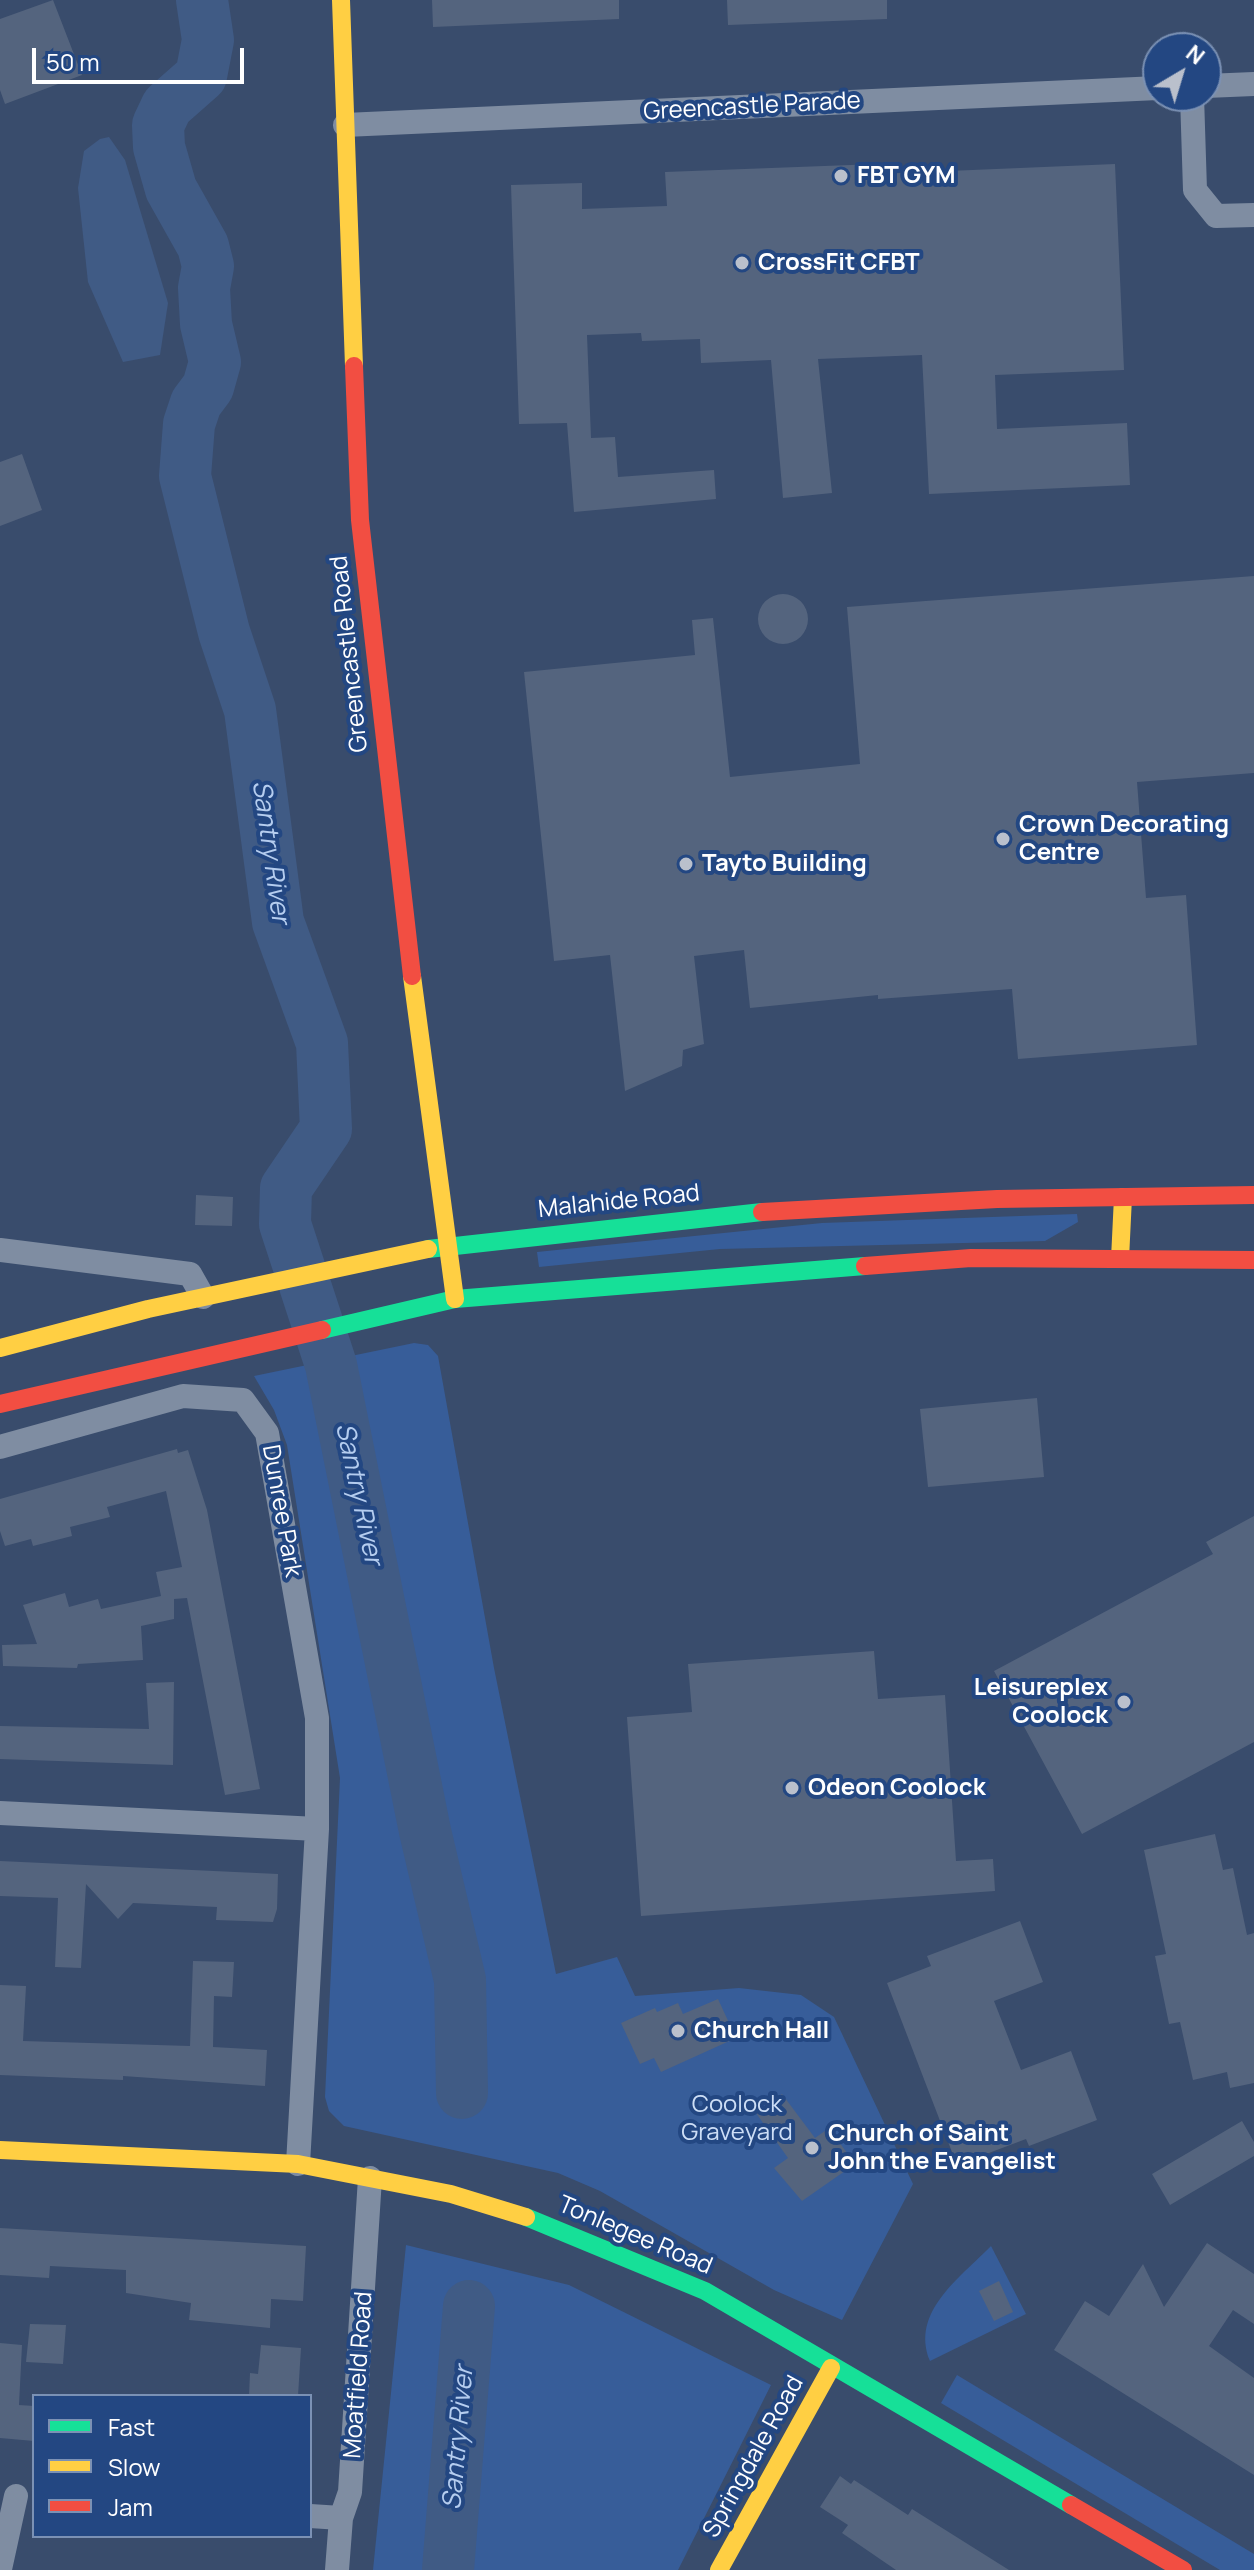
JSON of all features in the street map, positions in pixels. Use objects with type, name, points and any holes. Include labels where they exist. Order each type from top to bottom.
[{"type":"main road","name":"Greencastle Road","points":[[341,0],[360,520],[394,837],[455,1299]]},
{"type":"main road","name":"Malahide Road","points":[[0,1348],[203,1297],[449,1244],[738,1213],[997,1199],[1254,1195]]},
{"type":"main road","points":[[1120,1259],[1123,1197]]},
{"type":"main road","points":[[0,1404],[455,1299],[971,1258],[1254,1260]]},
{"type":"main road","name":"Tonlegee Road","points":[[0,2150],[298,2164],[495,2207],[545,2223],[705,2291],[831,2368],[1039,2483],[1183,2570]]},
{"type":"main road","name":"Springdale Road","points":[[719,2570],[831,2368]]},
{"type":"street","points":[[1222,85],[1254,84]]},
{"type":"street","name":"Greencastle Parade","points":[[345,125],[1142,89]]},
{"type":"street","points":[[1193,112],[1195,190],[1216,216],[1254,215]]},
{"type":"street","points":[[0,1250],[190,1274],[203,1297]]},
{"type":"street","name":"Dunree Park","points":[[0,1447],[183,1396],[243,1400],[267,1433],[317,1718],[317,1829],[298,2164]]},
{"type":"street","points":[[0,1813],[317,1829]]},
{"type":"street","name":"Moatfield Road","points":[[337,2570],[341,2518],[350,2492],[370,2178]]},
{"type":"street","points":[[0,2569],[17,2496]]},
{"type":"street","points":[[312,2516],[341,2518]]},
{"type":"green space","points":[[1077,1214],[1078,1222],[1045,1241],[720,1249],[539,1267],[537,1252],[822,1223]]},
{"type":"green space","name":"Coolock Graveyard","points":[[414,1343],[428,1345],[438,1356],[494,1668],[556,1974],[617,1957],[635,1996],[739,1988],[801,1995],[834,2017],[913,2184],[842,2320],[774,2290],[600,2191],[558,2173],[344,2126],[329,2111],[325,2097],[340,1778],[287,1445],[274,1410],[254,1376]]},
{"type":"green space","points":[[406,2245],[569,2285],[771,2385],[678,2570],[373,2570]]},
{"type":"green space","points":[[991,2246],[1026,2314],[930,2361],[926,2343],[932,2312],[941,2297]]},
{"type":"green space","points":[[957,2375],[1254,2554],[1254,2570],[1220,2570],[941,2403]]},
{"type":"shaded area","points":[[109,137],[125,160],[168,303],[160,355],[123,362],[88,282],[78,188],[84,151],[100,139]]},
{"type":"building","points":[[53,0],[82,75],[5,104],[0,90],[0,19]]},
{"type":"building","points":[[432,0],[619,0],[619,19],[433,27]]},
{"type":"building","points":[[727,0],[887,0],[887,19],[728,25]]},
{"type":"building","points":[[877,164],[877,174],[1115,164],[1124,370],[995,375],[997,429],[1127,423],[1130,485],[929,494],[922,355],[818,359],[832,493],[783,498],[771,360],[701,363],[700,339],[642,341],[641,333],[587,335],[591,438],[615,437],[618,477],[714,470],[716,499],[574,512],[567,423],[519,424],[511,185],[582,183],[582,209],[667,206],[665,172]]},
{"type":"building","points":[[22,454],[42,510],[0,526],[0,462]]},
{"type":"building","name":"Crown Decorating Centre","points":[[1254,576],[1254,773],[1137,782],[1146,898],[1186,895],[1197,1045],[1018,1059],[1012,989],[878,999],[878,995],[750,1008],[744,950],[694,956],[704,1044],[683,1050],[682,1066],[625,1091],[610,955],[554,961],[524,672],[695,655],[692,620],[713,618],[730,777],[860,764],[847,607]]},
{"type":"building","points":[[783,594],[801,601],[808,619],[801,637],[783,644],[765,637],[758,619],[765,601]]},
{"type":"building","points":[[196,1195],[233,1197],[232,1226],[195,1225]]},
{"type":"building","points":[[1037,1398],[1044,1477],[928,1487],[920,1409]]},
{"type":"building","points":[[177,1449],[178,1453],[188,1450],[207,1510],[260,1789],[225,1795],[187,1598],[174,1599],[174,1619],[141,1626],[143,1660],[78,1664],[77,1668],[3,1666],[2,1645],[37,1644],[23,1605],[65,1593],[69,1607],[98,1599],[101,1609],[161,1596],[156,1572],[182,1567],[166,1491],[107,1507],[110,1517],[70,1527],[72,1536],[33,1546],[31,1539],[5,1546],[0,1531],[0,1499]]},
{"type":"building","name":"Leisureplex Coolock","points":[[1254,1516],[1254,1742],[1082,1834],[994,1671],[1213,1554],[1206,1542]]},
{"type":"building","name":"Odeon Coolock","points":[[874,1651],[878,1699],[945,1695],[956,1861],[993,1859],[995,1891],[641,1916],[627,1717],[692,1712],[688,1664]]},
{"type":"building","points":[[174,1682],[173,1765],[0,1759],[0,1726],[149,1729],[146,1683]]},
{"type":"building","points":[[1215,1834],[1223,1870],[1233,1868],[1247,1935],[1254,1933],[1254,2083],[1230,2088],[1227,2072],[1193,2080],[1180,2022],[1169,2024],[1155,1956],[1166,1954],[1144,1850]]},
{"type":"building","points":[[0,1861],[278,1874],[277,1909],[273,1922],[216,1920],[217,1907],[133,1903],[118,1919],[86,1884],[81,1968],[55,1967],[58,1898],[0,1896]]},
{"type":"building","points":[[1020,1921],[1043,1982],[994,2001],[1021,2070],[1071,2051],[1097,2120],[1029,2146],[1026,2139],[957,2165],[887,1983],[931,1966],[927,1956]]},
{"type":"building","points":[[193,1961],[234,1962],[232,1997],[214,1996],[213,2047],[267,2050],[265,2086],[123,2076],[123,2080],[0,2075],[0,1985],[26,1986],[23,2041],[190,2046]]},
{"type":"building","name":"Church Hall","points":[[718,1999],[736,2038],[661,2072],[654,2058],[640,2064],[621,2023],[655,2008],[657,2012],[678,2003],[683,2014]]},
{"type":"building","name":"Church of Saint John the Evangelist","points":[[782,2094],[815,2138],[829,2128],[855,2164],[802,2201],[774,2168],[788,2158],[756,2113]]},
{"type":"building","points":[[1242,2121],[1254,2142],[1254,2156],[1170,2205],[1152,2174]]},
{"type":"building","points":[[0,2228],[306,2246],[303,2301],[271,2299],[270,2328],[189,2320],[191,2303],[126,2293],[126,2270],[50,2266],[49,2278],[0,2275]]},
{"type":"building","points":[[1207,2243],[1254,2274],[1254,2324],[1233,2310],[1209,2346],[1254,2378],[1254,2475],[1054,2350],[1085,2301],[1109,2316],[1143,2264],[1164,2307]]},
{"type":"building","points":[[999,2281],[1013,2312],[994,2321],[979,2291]]},
{"type":"building","points":[[30,2324],[66,2325],[63,2364],[26,2362]]},
{"type":"building","points":[[0,2343],[22,2345],[19,2405],[32,2406],[32,2441],[0,2438]]},
{"type":"building","points":[[261,2345],[301,2348],[298,2394],[249,2394],[250,2373],[258,2374]]},
{"type":"building","points":[[840,2476],[851,2484],[854,2480],[908,2515],[912,2509],[1009,2570],[896,2570],[842,2533],[848,2525],[820,2507]]},
{"type":"waterway","name":"Santry River","points":[[202,0],[208,40],[201,76],[167,106],[158,125],[159,147],[171,189],[203,246],[208,266],[204,288],[206,324],[215,362],[208,387],[196,403],[189,424],[185,476],[224,632],[250,710],[278,922],[322,1043],[326,1129],[286,1188],[285,1224],[331,1365],[425,1831],[460,1980],[462,2093]]},
{"type":"waterway","name":"Santry River","points":[[448,2570],[469,2306]]},
{"type":"traffic: fast","points":[[428,1249],[762,1212]]},
{"type":"traffic: fast","points":[[322,1330],[455,1299],[865,1266]]},
{"type":"traffic: fast","points":[[526,2217],[705,2291],[1071,2505]]},
{"type":"traffic: slow","points":[[341,0],[354,366]]},
{"type":"traffic: slow","points":[[412,976],[455,1299]]},
{"type":"traffic: slow","points":[[1120,1259],[1123,1197]]},
{"type":"traffic: slow","points":[[0,1348],[148,1309],[428,1249]]},
{"type":"traffic: slow","points":[[0,2150],[298,2164],[451,2194],[526,2217]]},
{"type":"traffic: slow","points":[[719,2570],[831,2368]]},
{"type":"traffic: jam","points":[[354,366],[360,520],[412,976]]},
{"type":"traffic: jam","points":[[762,1212],[997,1199],[1254,1195]]},
{"type":"traffic: jam","points":[[865,1266],[971,1258],[1254,1260]]},
{"type":"traffic: jam","points":[[0,1404],[322,1330]]},
{"type":"traffic: jam","points":[[1071,2505],[1183,2570]]},
{"type":"place","name":"FBT GYM","points":[[841,176]]},
{"type":"place","name":"CrossFit CFBT","points":[[742,263]]},
{"type":"place","name":"Crown Decorating Centre","points":[[1003,839]]},
{"type":"place","name":"Tayto Building","points":[[686,864]]},
{"type":"place","name":"Leisureplex Coolock","points":[[1124,1702]]},
{"type":"place","name":"Odeon Coolock","points":[[792,1788]]},
{"type":"place","name":"Church Hall","points":[[678,2031]]},
{"type":"place","name":"Church of Saint John the Evangelist","points":[[812,2148]]}]
